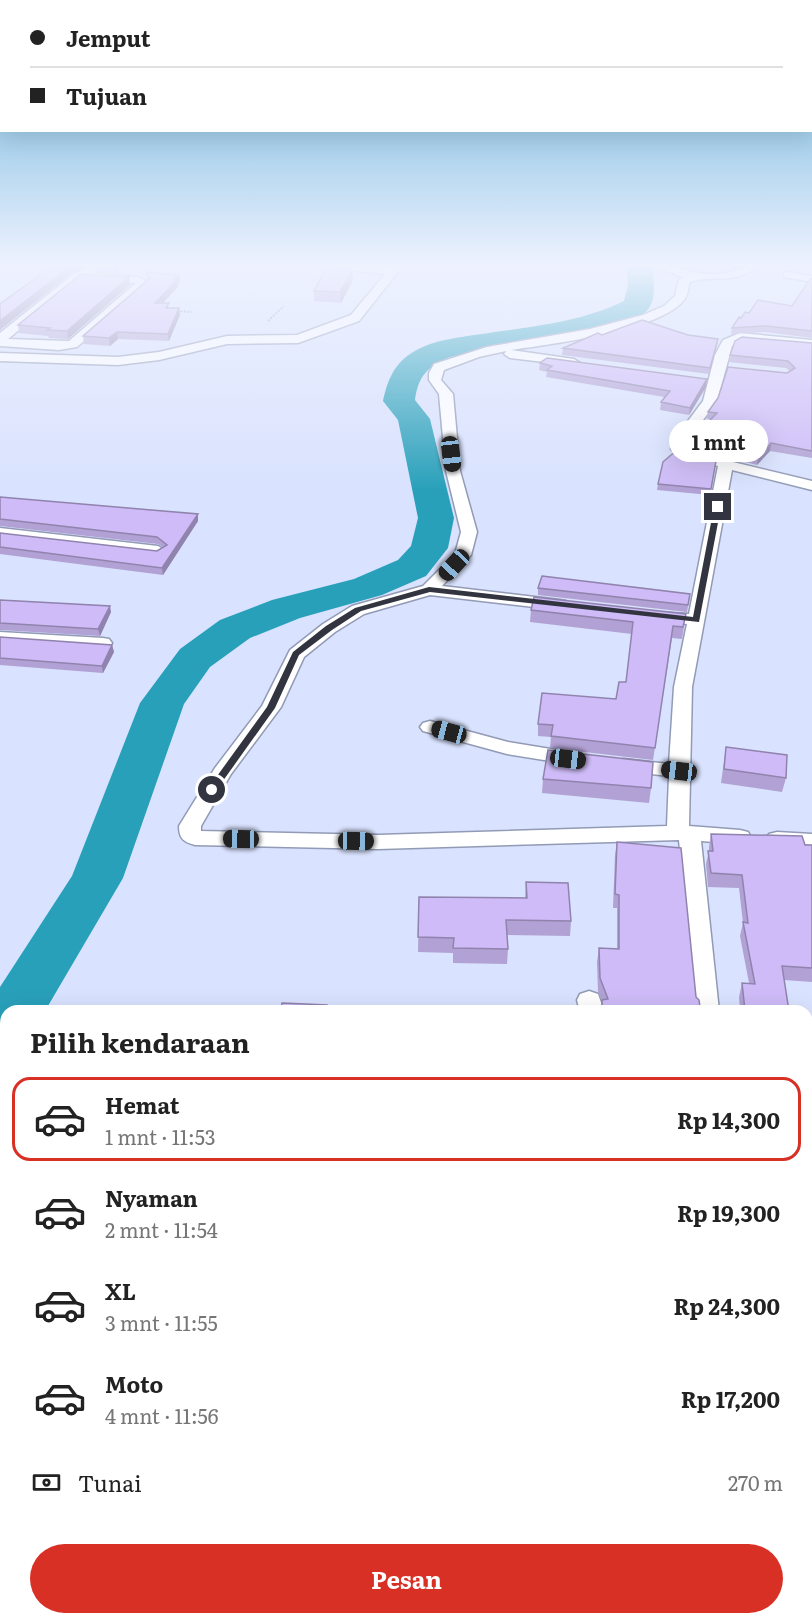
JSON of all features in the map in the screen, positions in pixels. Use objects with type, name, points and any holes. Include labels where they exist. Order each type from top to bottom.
[{"type":"street","points":[[0,340],[59,346],[74,344],[80,339]]},
{"type":"street","points":[[0,357],[100,361],[159,356],[227,340],[293,339]]},
{"type":"street","points":[[429,590],[463,555],[469,532],[453,471],[447,394],[435,380],[435,373],[439,367],[488,351],[558,339]]},
{"type":"street","points":[[731,339],[723,346],[725,367],[711,382],[706,408],[681,439],[678,449],[686,454],[726,462],[812,486]]},
{"type":"street","points":[[742,339],[812,344]]},
{"type":"street","points":[[488,351],[584,364]]},
{"type":"street","points":[[706,1005],[683,833],[679,771],[683,687],[726,462]]},
{"type":"street","points":[[0,533],[158,551]]},
{"type":"street","points":[[580,607],[429,590],[358,610],[329,628],[296,654],[271,708],[222,772],[190,826],[190,835],[195,838],[378,842],[683,833],[812,840]]},
{"type":"street","points":[[639,614],[697,620]]},
{"type":"street","points":[[0,637],[103,643]]},
{"type":"street","points":[[430,727],[507,748],[547,756],[679,771]]},
{"type":"building","points":[[584,339],[718,339],[710,368],[563,348]]},
{"type":"building","points":[[739,339],[763,339],[812,343],[812,451],[771,443],[758,458],[690,440],[717,413],[708,412],[718,398],[728,367],[787,373],[795,368],[788,361],[730,355],[735,341]]},
{"type":"building","points":[[547,358],[707,379],[690,408],[661,402],[670,391],[547,370],[552,366],[540,363]]},
{"type":"building","points":[[677,450],[681,453],[716,461],[711,489],[658,484],[663,462]]},
{"type":"building","points":[[0,497],[198,514],[162,568],[0,547],[0,533],[157,551],[167,545],[157,537],[0,519]]},
{"type":"building","points":[[542,576],[690,594],[688,605],[538,588]]},
{"type":"building","points":[[534,597],[686,614],[683,627],[673,626],[655,748],[551,736],[553,725],[538,724],[542,693],[616,699],[619,682],[626,682],[633,622],[531,610]]},
{"type":"building","points":[[0,600],[110,606],[98,629],[0,623]]},
{"type":"building","points":[[0,637],[112,645],[102,666],[0,658]]},
{"type":"building","points":[[726,747],[787,755],[786,778],[724,769]]},
{"type":"building","points":[[548,750],[653,762],[651,788],[543,779]]},
{"type":"building","points":[[711,834],[802,836],[805,845],[812,845],[812,968],[782,966],[788,1005],[744,1005],[742,983],[755,984],[743,922],[748,923],[742,875],[711,873],[708,851],[713,851]]},
{"type":"building","points":[[617,842],[681,848],[696,997],[700,1005],[602,1005],[602,1000],[608,999],[600,978],[599,948],[619,949],[619,895],[615,894]]},
{"type":"building","points":[[526,882],[568,883],[571,921],[506,920],[508,949],[453,948],[454,938],[418,937],[419,897],[527,898]]},
{"type":"building","points":[[282,1003],[327,1005],[282,1005]]},
{"type":"waterway","points":[[19,1005],[97,878],[162,703],[195,658],[235,629],[286,609],[368,587],[412,568],[429,548],[436,518],[414,419],[399,401],[404,379],[412,367],[429,355],[451,348],[508,339]]},
{"type":"route","points":[[212,790],[222,772],[271,708],[296,654],[329,628],[358,610],[429,590],[697,620],[718,507]]}]
